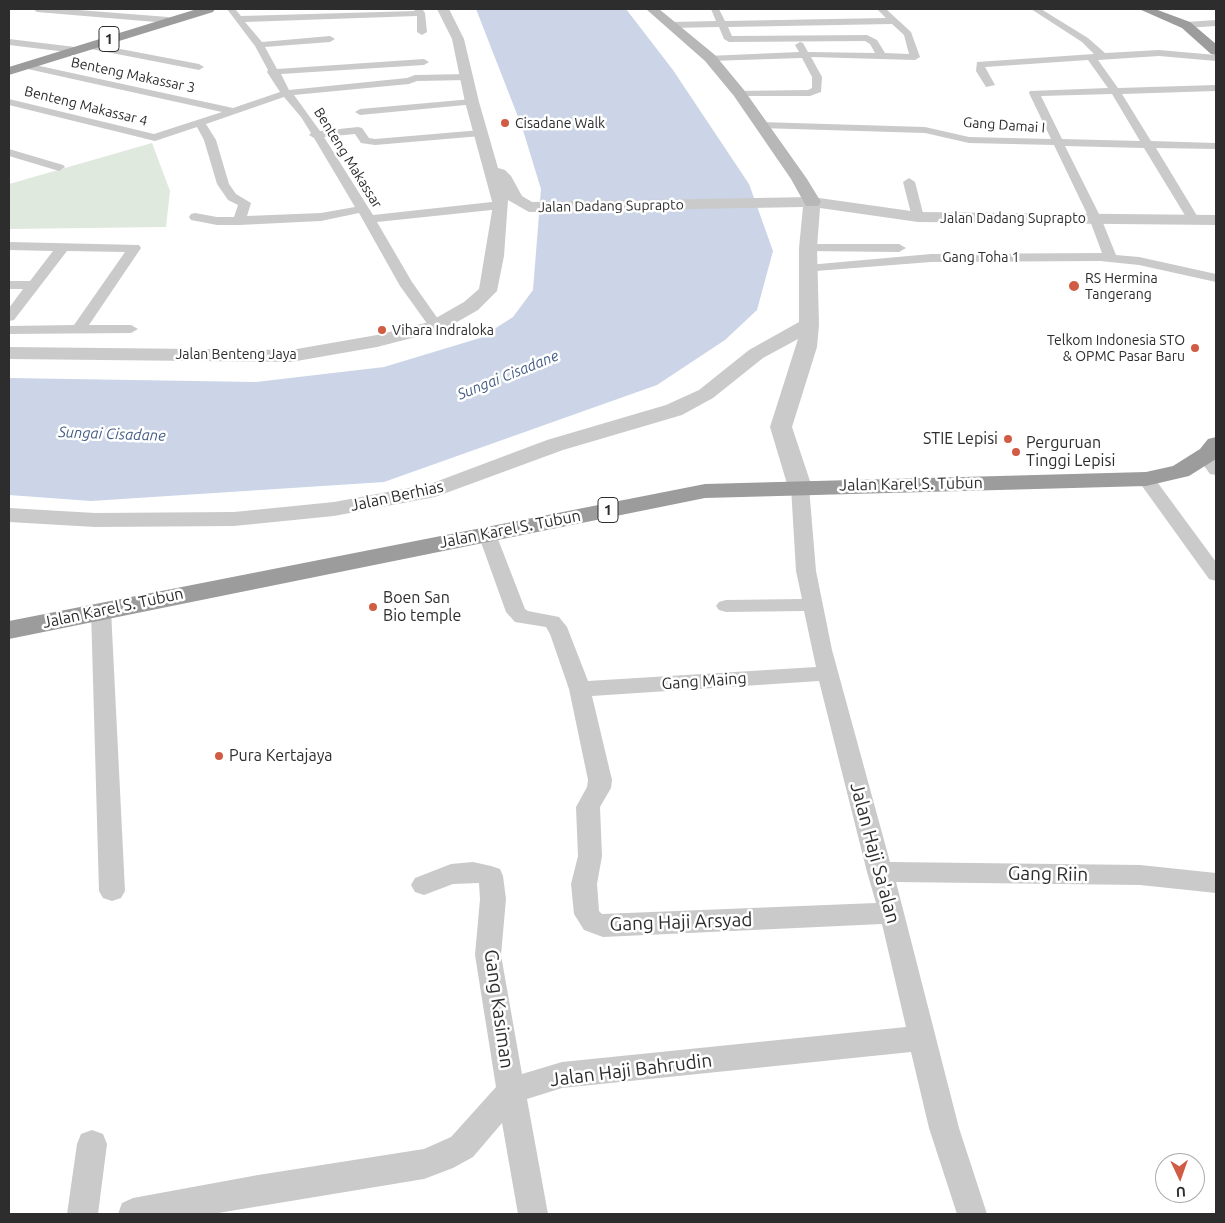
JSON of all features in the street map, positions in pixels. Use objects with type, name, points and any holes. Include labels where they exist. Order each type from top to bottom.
[{"type":"highway","name":"1","points":[[14,69],[168,20],[209,9]]},
{"type":"highway","points":[[1145,9],[1186,25],[1216,51]]},
{"type":"highway","name":"Jalan Karel S. Tubun","points":[[9,630],[101,610],[705,491],[1146,479],[1182,471],[1213,457]]},
{"type":"main road","points":[[652,9],[710,58],[739,94],[799,179],[812,202]]},
{"type":"street","points":[[37,9],[168,20]]},
{"type":"street","name":"Benteng Makassar","points":[[231,9],[241,19],[259,45],[272,72],[286,93],[305,115],[366,214],[405,283],[436,326]]},
{"type":"street","name":"Jalan Benteng Jaya","points":[[9,353],[291,356],[377,341],[436,326],[471,306],[488,290],[495,256],[501,205],[472,102],[468,77],[458,39],[443,9]]},
{"type":"street","points":[[715,9],[729,39],[867,38],[874,42],[882,56]]},
{"type":"street","points":[[710,58],[805,54],[915,57],[908,34],[881,9]]},
{"type":"street","points":[[1035,9],[1085,40],[1097,56],[1114,89],[1193,219]]},
{"type":"street","points":[[259,45],[419,11],[422,32]]},
{"type":"street","points":[[241,19],[325,30]]},
{"type":"street","points":[[672,25],[788,19],[895,21]]},
{"type":"street","points":[[739,94],[810,93],[817,90],[817,77],[788,19]]},
{"type":"street","points":[[1186,25],[1216,23]]},
{"type":"street","points":[[9,42],[75,50]]},
{"type":"street","points":[[89,46],[199,67]]},
{"type":"street","points":[[990,85],[981,71],[980,64],[1159,53],[1216,58]]},
{"type":"street","points":[[272,72],[424,62]]},
{"type":"street","name":"Benteng Makassar 3","points":[[14,69],[234,111]]},
{"type":"street","points":[[239,221],[245,204],[232,197],[224,184],[210,140],[200,124],[286,93],[409,82],[415,78],[468,77]]},
{"type":"street","points":[[1111,258],[1095,218],[1056,143],[1034,93],[1114,89],[1216,88]]},
{"type":"street","name":"Benteng Makassar 4","points":[[9,102],[155,138],[200,124]]},
{"type":"street","points":[[360,112],[472,102]]},
{"type":"street","points":[[375,111],[382,122]]},
{"type":"street","name":"Gang Damai I","points":[[760,125],[926,130],[969,140],[1148,146],[1216,146]]},
{"type":"street","points":[[315,134],[358,130],[365,142],[369,142],[481,133]]},
{"type":"street","points":[[9,152],[59,167]]},
{"type":"street","name":"Jalan Dadang Suprapto","points":[[491,166],[505,179],[515,199],[528,211],[812,202],[918,217],[1216,220]]},
{"type":"street","points":[[909,182],[918,217]]},
{"type":"street","points":[[800,487],[781,427],[807,347],[809,325],[808,248],[812,202]]},
{"type":"street","points":[[196,217],[217,221],[239,221],[501,205]]},
{"type":"street","points":[[495,256],[510,244],[513,236]]},
{"type":"street","points":[[9,246],[134,248],[77,331]]},
{"type":"street","points":[[9,317],[64,246]]},
{"type":"street","points":[[808,248],[899,248]]},
{"type":"street","name":"Gang Toha 1","points":[[808,269],[931,258],[1111,258],[1139,261],[1216,278]]},
{"type":"street","points":[[9,285],[34,285]]},
{"type":"street","name":"Jalan Berhias","points":[[9,516],[95,520],[234,519],[334,509],[435,490],[555,445],[674,410],[706,394],[756,354],[809,325]]},
{"type":"street","points":[[9,330],[77,331],[131,329]]},
{"type":"street","points":[[1146,479],[1216,575]]},
{"type":"street","name":"Jalan Haji Sa'alan","points":[[800,487],[806,571],[828,673],[879,872],[892,913],[944,1128],[972,1214]]},
{"type":"street","name":"Gang Haji Arsyad","points":[[487,534],[516,612],[522,617],[552,622],[560,632],[580,689],[600,773],[599,788],[588,804],[590,856],[584,884],[587,914],[593,922],[603,926],[892,913]]},
{"type":"street","points":[[726,606],[813,605]]},
{"type":"street","points":[[101,610],[112,891]]},
{"type":"street","name":"Gang Maing","points":[[580,689],[828,673]]},
{"type":"street","name":"Gang Kasiman","points":[[424,885],[451,874],[473,872],[491,876],[493,899],[488,955],[511,1091]]},
{"type":"street","name":"Gang Riin","points":[[879,872],[1140,875],[1216,883]]},
{"type":"street","name":"Jalan Haji Bahrudin","points":[[511,1091],[562,1075],[923,1038]]},
{"type":"street","points":[[133,1214],[258,1190],[424,1164],[442,1158],[462,1147],[511,1091]]},
{"type":"street","points":[[511,1091],[533,1214]]},
{"type":"street","points":[[82,1214],[92,1144]]},
{"type":"shaded area","points":[[152,143],[170,191],[166,227],[9,229],[9,184]]},
{"type":"water","name":"Sungai Cisadane","points":[[476,9],[626,9],[673,70],[749,184],[773,251],[757,310],[725,340],[657,385],[384,482],[91,501],[9,495],[9,378],[256,382],[384,367],[480,338],[513,317],[533,290],[541,189],[522,127]]},
{"type":"place","name":"Cisadane Walk","points":[[505,123]]},
{"type":"place","name":"RS Hermina Tangerang","points":[[1074,286]]},
{"type":"place","name":"Vihara Indraloka","points":[[382,330]]},
{"type":"place","name":"Telkom Indonesia STO & OPMC Pasar Baru","points":[[1195,348]]},
{"type":"place","name":"STIE Lepisi","points":[[1008,439]]},
{"type":"place","name":"Perguruan Tinggi Lepisi","points":[[1016,452]]},
{"type":"place","name":"Boen San Bio temple","points":[[373,607]]},
{"type":"place","name":"Pura Kertajaya","points":[[219,756]]}]
